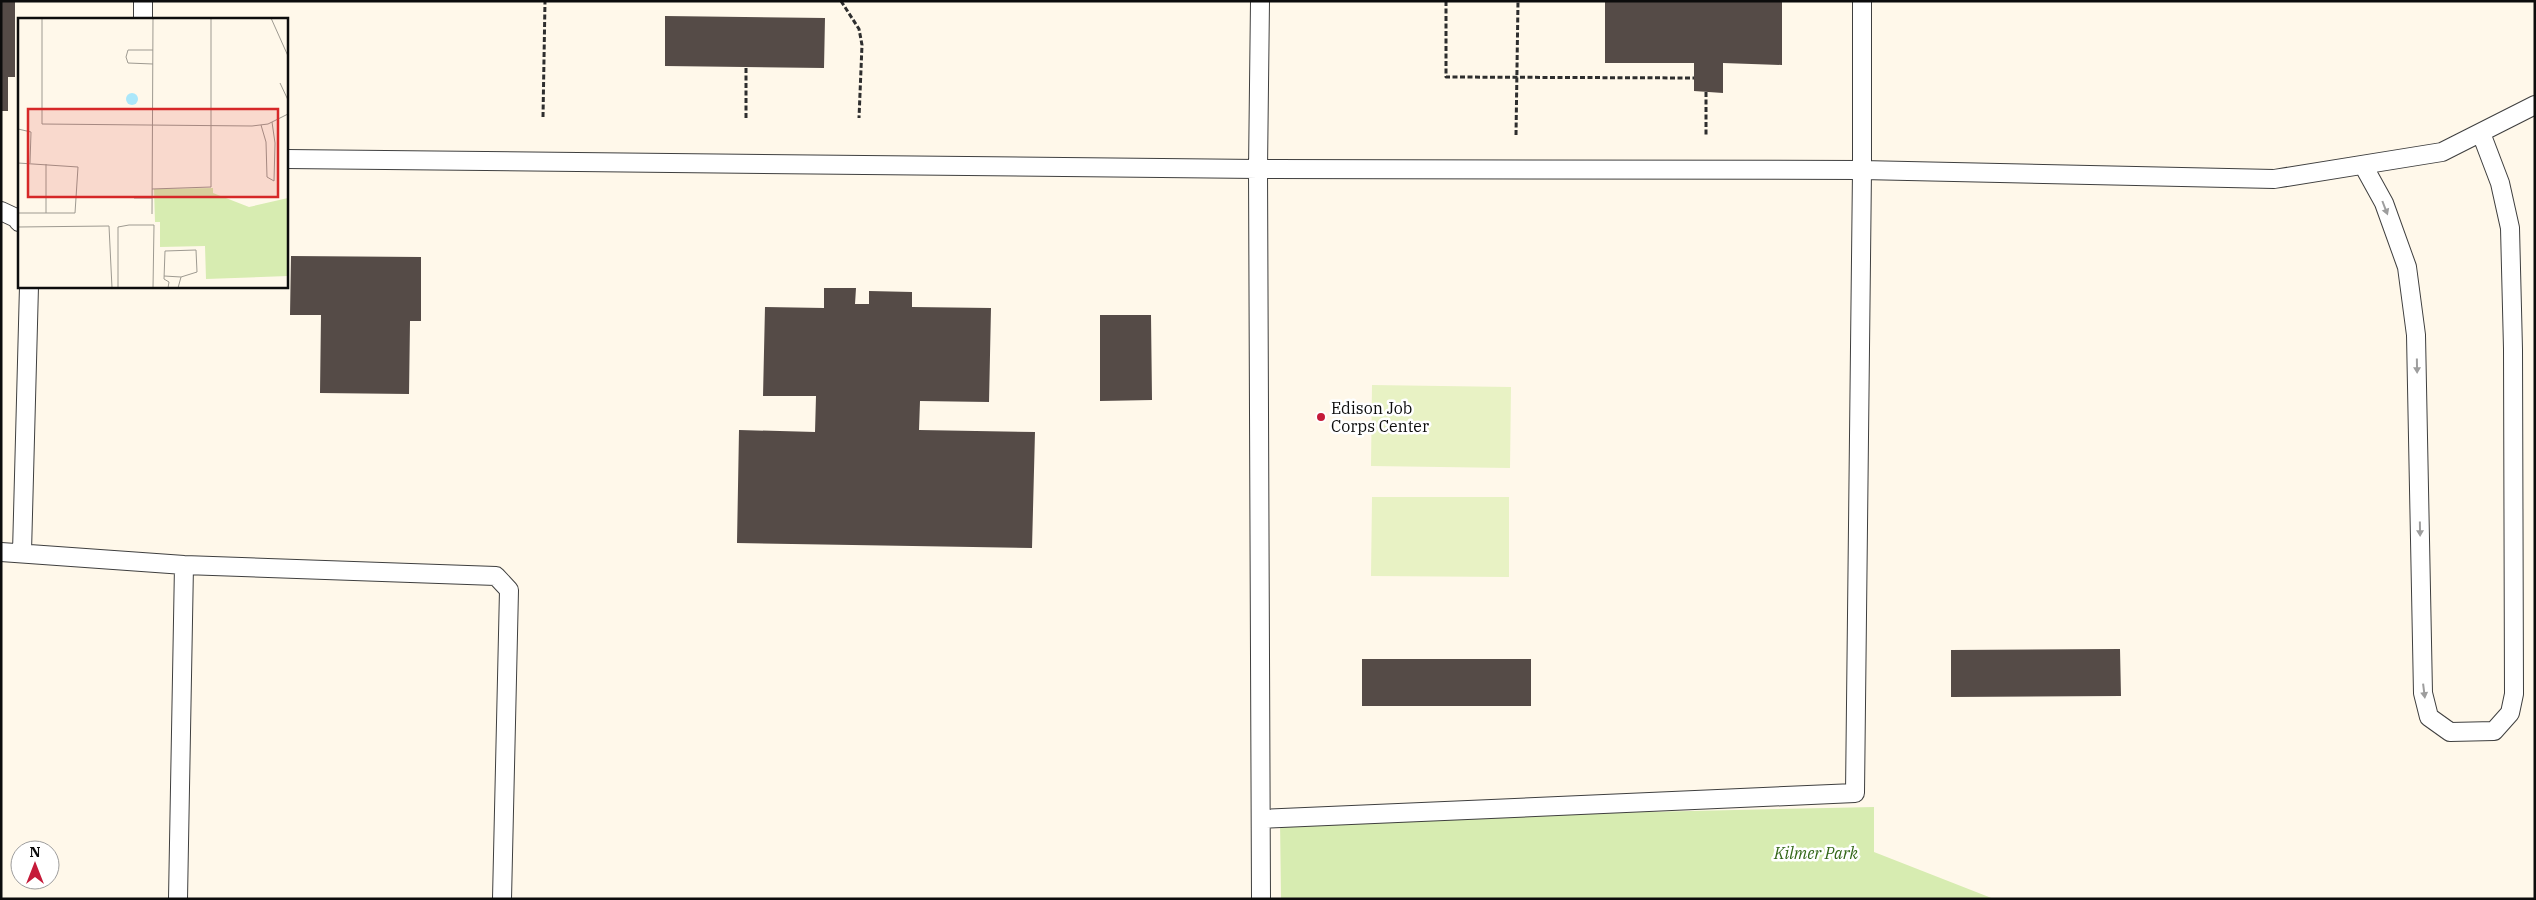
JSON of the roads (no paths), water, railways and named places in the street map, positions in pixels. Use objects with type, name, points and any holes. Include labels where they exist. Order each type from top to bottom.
[{"type":"lane","points":[[143,1],[143,18]]},
{"type":"lane","points":[[1260,1],[1258,169],[1261,899]]},
{"type":"lane","points":[[1261,820],[1855,793],[1862,1]]},
{"type":"lane","points":[[288,159],[1258,169],[1862,170],[2274,178],[2442,152],[2535,106]]},
{"type":"lane","points":[[2363,164],[2384,203],[2407,267],[2416,335],[2423,693],[2429,717],[2450,732],[2494,731],[2510,713],[2514,694],[2513,339],[2510,228],[2500,183],[2481,133]]},
{"type":"lane","points":[[1,212],[18,221]]},
{"type":"lane","points":[[22,552],[29,288]]},
{"type":"lane","points":[[1,552],[184,565],[496,576],[509,590],[502,899]]},
{"type":"lane","points":[[178,899],[184,565]]},
{"type":"place","name":"Edison Job Corps Center","points":[[1321,417]]},
{"type":"park label","name":"Kilmer Park","points":[[1816,853]]}]
